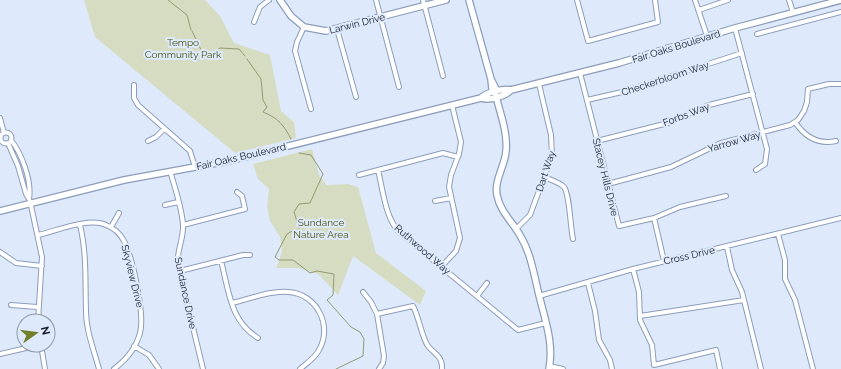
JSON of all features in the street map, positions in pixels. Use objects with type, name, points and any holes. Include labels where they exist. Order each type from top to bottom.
[{"type":"main road","name":"Larwin Drive","points":[[280,0],[291,16],[304,27],[326,32],[381,18],[424,3],[446,0]]},
{"type":"main road","points":[[469,0],[504,129],[506,149],[504,162],[498,181],[497,196],[503,211],[516,229],[528,254],[546,323],[550,346],[549,367]]},
{"type":"main road","name":"Fair Oaks Boulevard","points":[[0,211],[30,201],[124,180],[228,161],[452,105],[482,98],[486,100],[495,94],[505,95],[511,90],[648,55],[735,28],[841,0]]},
{"type":"street","points":[[254,22],[260,7],[269,0]]},
{"type":"street","points":[[376,0],[399,86]]},
{"type":"street","points":[[577,0],[588,41],[658,22],[655,0]]},
{"type":"street","points":[[696,0],[707,36]]},
{"type":"street","points":[[699,10],[728,0]]},
{"type":"street","points":[[789,0],[792,12]]},
{"type":"street","points":[[424,3],[443,76]]},
{"type":"street","points":[[757,34],[841,12]]},
{"type":"street","points":[[304,27],[297,42],[295,51],[311,109]]},
{"type":"street","points":[[735,28],[753,94],[767,155],[763,166],[756,170]]},
{"type":"street","points":[[337,29],[356,97]]},
{"type":"street","name":"Checkerbloom Way","points":[[587,100],[622,92],[742,53]]},
{"type":"street","name":"Stacey Hills Drive","points":[[580,73],[619,226],[654,218]]},
{"type":"street","name":"Dart Way","points":[[516,229],[530,215],[553,148],[539,84]]},
{"type":"street","points":[[836,141],[827,142],[814,140],[801,131],[795,122],[806,107],[808,89],[829,84],[841,84]]},
{"type":"street","points":[[134,86],[134,98],[138,106],[190,151],[195,167]]},
{"type":"street","name":"Forbs Way","points":[[597,141],[672,122],[709,105],[753,94]]},
{"type":"street","points":[[442,266],[456,250],[460,240],[460,231],[451,198],[449,181],[461,148],[460,136],[452,105]]},
{"type":"street","points":[[0,118],[4,133]]},
{"type":"street","name":"Yarrow Way","points":[[608,184],[671,167],[712,146],[762,133],[795,122]]},
{"type":"street","points":[[148,141],[156,138],[164,129]]},
{"type":"street","points":[[4,133],[0,140],[3,143],[9,142]]},
{"type":"street","points":[[4,133],[10,135],[9,142],[30,201]]},
{"type":"street","points":[[9,142],[24,165],[38,235],[42,266],[37,313]]},
{"type":"street","points":[[359,175],[443,153],[458,157]]},
{"type":"street","points":[[18,166],[24,165]]},
{"type":"street","name":"Ruthwood Way","points":[[378,170],[390,217],[395,227],[518,330],[546,323]]},
{"type":"street","name":"Sundance Drive","points":[[170,171],[183,225],[178,253],[180,271],[203,369]]},
{"type":"street","points":[[544,177],[560,184],[568,194],[570,226],[573,239]]},
{"type":"street","points":[[24,187],[29,186]]},
{"type":"street","points":[[183,225],[245,209],[243,199],[237,192]]},
{"type":"street","points":[[664,261],[654,218],[680,207],[726,196]]},
{"type":"street","points":[[435,201],[451,198]]},
{"type":"street","points":[[165,205],[178,202]]},
{"type":"street","points":[[38,235],[94,222],[111,227],[119,213]]},
{"type":"street","name":"Cross Drive","points":[[539,296],[633,269],[841,218]]},
{"type":"street","points":[[80,225],[84,243],[87,277],[86,319],[99,369]]},
{"type":"street","name":"Skyview Drive","points":[[111,227],[121,236],[126,246],[141,303],[141,327],[134,346],[127,357],[114,369]]},
{"type":"street","points":[[778,234],[785,260],[785,278],[795,300],[813,369]]},
{"type":"street","points":[[727,247],[732,270],[744,300],[761,369]]},
{"type":"street","points":[[0,252],[16,263],[42,266]]},
{"type":"street","points":[[180,271],[243,255],[250,255]]},
{"type":"street","points":[[221,261],[232,303],[242,326],[258,338]]},
{"type":"street","points":[[633,269],[638,289],[640,316],[644,331],[652,345],[654,365],[716,350],[720,369]]},
{"type":"street","points":[[477,296],[487,283]]},
{"type":"street","points":[[588,283],[595,311],[599,340],[610,360],[612,369]]},
{"type":"street","points":[[232,303],[285,292],[300,294],[312,302],[322,319],[324,337],[317,353],[300,369]]},
{"type":"street","points":[[363,292],[371,302],[377,314],[384,356],[380,368]]},
{"type":"street","points":[[640,316],[744,300]]},
{"type":"street","points":[[11,305],[37,307]]},
{"type":"street","points":[[377,314],[413,306],[418,316],[425,341],[440,357],[442,369]]},
{"type":"street","points":[[134,346],[149,355],[159,369]]},
{"type":"street","points":[[0,354],[16,350]]},
{"type":"street","points":[[42,353],[45,369]]},
{"type":"street","points":[[549,367],[563,369]]},
{"type":"green space","name":"Tempo Community Park","points":[[84,0],[205,0],[220,16],[234,43],[270,55],[281,111],[294,122],[296,138],[235,153],[95,37]]},
{"type":"green space","name":"Sundance Nature Area","points":[[312,149],[319,175],[327,185],[348,184],[358,187],[376,253],[426,291],[420,305],[353,256],[338,295],[318,274],[298,268],[276,268],[282,252],[280,237],[270,221],[267,207],[269,189],[258,179],[253,164]]},
{"type":"waterway","points":[[168,0],[187,15],[191,30]]},
{"type":"waterway","points":[[192,31],[202,52],[211,54],[220,48],[239,49],[245,56]]},
{"type":"waterway","points":[[247,59],[261,79],[263,100],[267,107],[263,112],[280,122],[291,139]]},
{"type":"waterway","points":[[299,153],[311,155],[323,174],[310,203],[299,204],[294,212],[300,231],[298,232],[294,230],[287,234],[275,257],[279,260],[293,260],[310,273],[317,271],[334,274],[333,295],[327,300],[351,327],[360,332],[364,339],[363,356],[336,369]]}]
